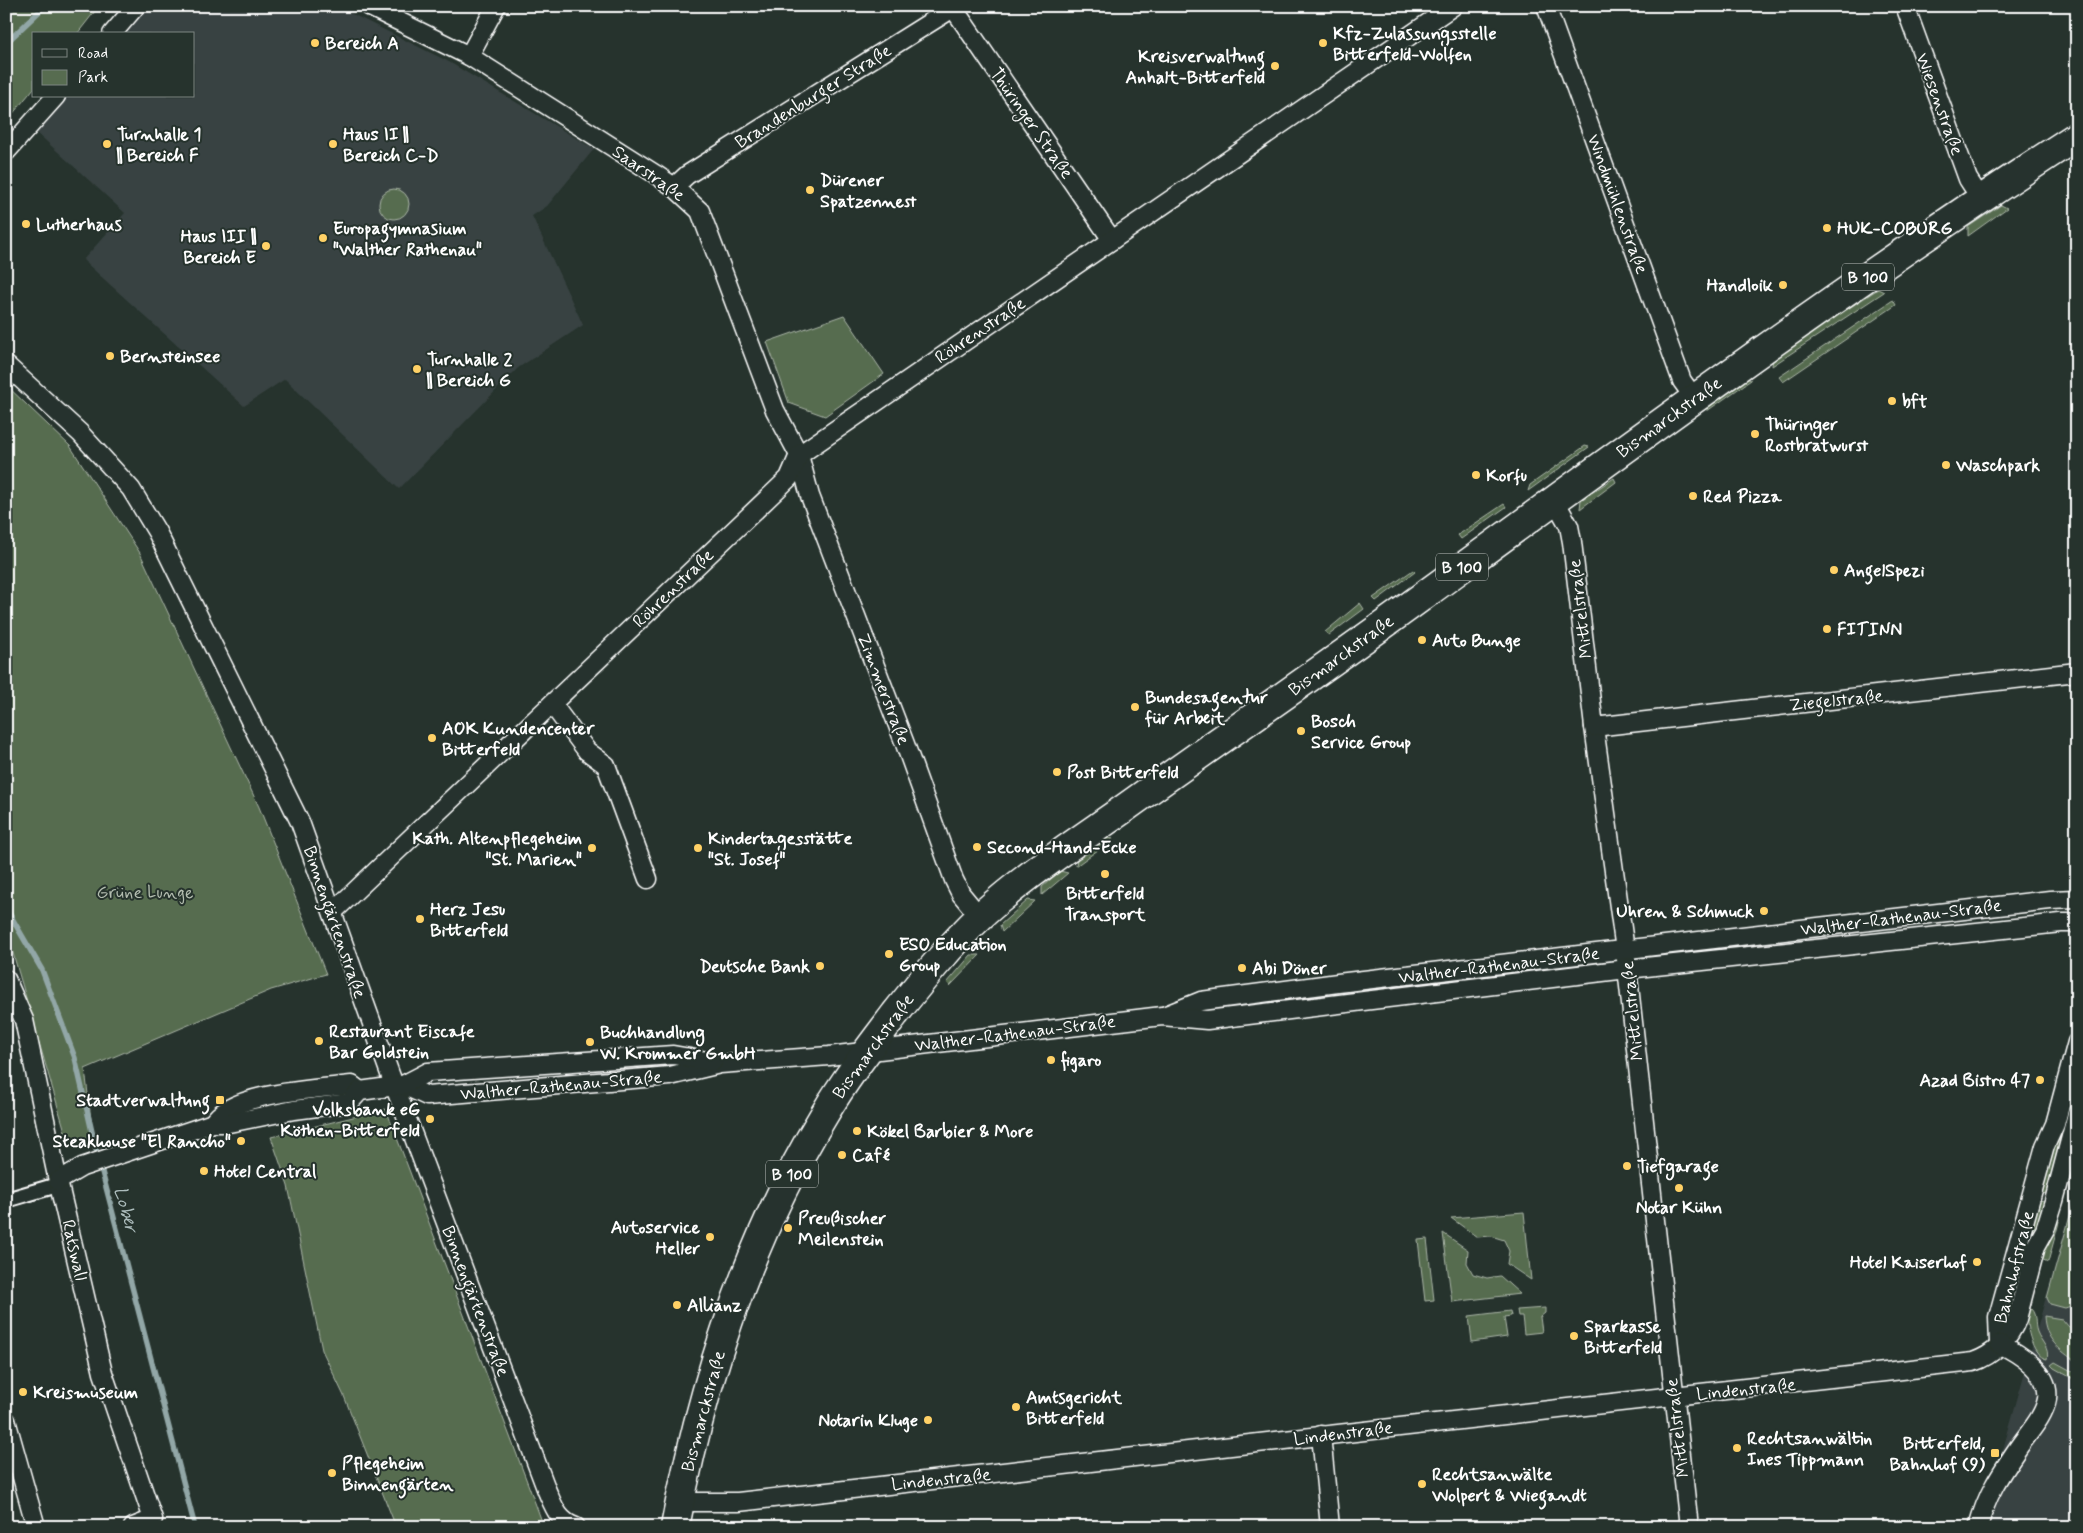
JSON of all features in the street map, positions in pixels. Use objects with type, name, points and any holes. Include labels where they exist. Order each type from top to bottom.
[{"type":"main road","name":"Bismarckstraße","points":[[677,1514],[692,1441],[716,1360],[754,1255],[772,1213],[818,1124],[867,1050],[925,976],[980,917],[1021,882],[1228,733],[1312,676],[1554,499],[1981,198],[2077,136]]},
{"type":"street","points":[[114,32],[136,6]]},
{"type":"street","name":"Saarstraße","points":[[368,6],[469,56],[674,186],[700,211],[775,410],[799,455]]},
{"type":"street","points":[[469,56],[496,6]]},
{"type":"street","name":"Röhrenstraße","points":[[333,912],[789,478],[799,455],[1453,6]]},
{"type":"street","name":"Windmühlenstraße","points":[[1546,6],[1682,381],[1695,399]]},
{"type":"street","name":"Wiesenstraße","points":[[1905,6],[1968,179],[1981,198]]},
{"type":"street","name":"Thüringer Straße","points":[[953,7],[1112,240]]},
{"type":"street","name":"Brandenburger Straße","points":[[674,186],[687,175],[953,7]]},
{"type":"street","points":[[6,152],[54,98]]},
{"type":"street","name":"Binnengärtenstraße","points":[[6,365],[80,433],[131,489],[152,524],[300,822],[547,1491],[557,1515],[566,1524],[576,1527]]},
{"type":"street","name":"Zimmerstraße","points":[[799,455],[810,496],[954,880],[961,894],[980,917]]},
{"type":"street","name":"Mittelstraße","points":[[1554,499],[1570,526],[1594,727],[1625,950],[1688,1527]]},
{"type":"street","name":"Ziegelstraße","points":[[1594,727],[2077,672]]},
{"type":"street","points":[[552,704],[587,750],[606,766],[648,879]]},
{"type":"street","name":"Walther-Rathenau-Straße","points":[[1162,1016],[1200,1001],[2050,900],[2077,899]]},
{"type":"street","name":"Walther-Rathenau-Straße","points":[[398,1085],[427,1096],[670,1076],[720,1064],[829,1056],[1162,1016],[1207,1020],[1627,968],[2061,923],[2077,923]]},
{"type":"street","name":"Ratswall","points":[[6,979],[24,1020],[58,1180],[104,1373],[153,1519],[133,1527]]},
{"type":"street","name":"Bahnhofstraße","points":[[2000,1344],[1998,1318],[2045,1146],[2055,1124],[2077,1042]]},
{"type":"street","name":"Walther-Rathenau-Straße","points":[[6,1200],[54,1186],[58,1180],[82,1167],[213,1123],[216,1117],[236,1106],[273,1094],[352,1085],[360,1091],[398,1085],[428,1072],[673,1055],[720,1064]]},
{"type":"street","name":"Bahnhofstraße","points":[[2000,1344],[2013,1330],[2017,1319],[2036,1246],[2045,1230],[2054,1201],[2077,1114]]},
{"type":"street","points":[[1978,1527],[1986,1498],[2039,1419],[2047,1399],[2044,1380],[2037,1371],[2014,1350],[2000,1344]]},
{"type":"street","name":"Lindenstraße","points":[[677,1514],[738,1502],[1966,1364],[1986,1358],[2000,1344]]},
{"type":"street","points":[[6,1420],[36,1527]]},
{"type":"street","points":[[1321,1436],[1330,1527]]},
{"type":"shaded area","name":"Europagymnasium \"Walther Rathenau\"","points":[[148,6],[336,6],[449,62],[594,149],[547,206],[532,216],[583,325],[518,368],[399,489],[285,379],[244,406],[83,260],[125,213],[35,131],[64,98],[195,98],[195,32],[125,32]]},
{"type":"shaded area","points":[[2077,1188],[2077,1527],[1981,1527]]},
{"type":"green space","points":[[6,6],[99,6],[79,32],[32,32],[32,90],[6,122]]},
{"type":"green space","points":[[394,189],[400,190],[408,198],[408,210],[400,218],[394,219],[388,218],[380,210],[379,204],[380,198],[388,190]]},
{"type":"green space","points":[[2001,205],[2007,208],[1968,236],[1968,227]]},
{"type":"green space","points":[[1878,289],[1884,292],[1772,366],[1773,358]]},
{"type":"green space","points":[[1893,300],[1896,305],[1783,382],[1779,377]]},
{"type":"green space","points":[[844,315],[884,374],[825,416],[789,403],[767,342]]},
{"type":"green space","points":[[1745,377],[1751,380],[1707,411],[1709,402]]},
{"type":"green space","name":"Grüne Lunge","points":[[6,385],[70,446],[140,553],[259,807],[326,974],[271,990],[85,1069],[93,1137],[69,1145],[10,943],[6,937]]},
{"type":"green space","points":[[1585,446],[1589,447],[1528,491],[1530,485]]},
{"type":"green space","points":[[1614,478],[1616,482],[1580,509],[1581,500]]},
{"type":"green space","points":[[1504,504],[1506,507],[1461,539],[1458,535]]},
{"type":"green space","points":[[1413,570],[1415,572],[1376,601],[1373,598]]},
{"type":"green space","points":[[1360,603],[1364,609],[1329,635],[1325,632]]},
{"type":"green space","points":[[1105,837],[1113,839],[1076,866],[1077,858]]},
{"type":"green space","points":[[1060,871],[1068,873],[1042,895],[1042,887]]},
{"type":"green space","points":[[1028,900],[1035,901],[1002,932],[1000,925]]},
{"type":"green space","points":[[971,955],[980,955],[950,986],[947,983]]},
{"type":"green space","points":[[386,1109],[544,1527],[396,1527],[344,1396],[322,1350],[288,1186],[271,1137]]},
{"type":"green space","points":[[2060,1134],[2062,1137],[2047,1194],[2037,1192],[2037,1184]]},
{"type":"green space","points":[[2077,1191],[2077,1304],[2065,1308],[2050,1304],[2047,1298]]},
{"type":"green space","points":[[2034,1199],[2044,1201],[2044,1204],[2014,1297],[2009,1294]]},
{"type":"green space","points":[[1524,1212],[1531,1280],[1507,1264],[1509,1251],[1504,1240],[1491,1236],[1477,1237],[1451,1218]]},
{"type":"green space","points":[[2057,1221],[2059,1221],[2058,1226],[2048,1262],[2041,1259],[2040,1255]]},
{"type":"green space","points":[[1443,1233],[1468,1250],[1467,1263],[1473,1274],[1487,1278],[1500,1276],[1520,1294],[1452,1302]]},
{"type":"green space","points":[[1427,1239],[1434,1300],[1425,1301],[1418,1240]]},
{"type":"green space","points":[[1545,1308],[1545,1313],[1540,1317],[1542,1332],[1524,1334],[1522,1316],[1518,1316],[1517,1310]]},
{"type":"green space","points":[[2026,1308],[2031,1309],[2034,1314],[2037,1332],[2045,1345],[2048,1355],[2047,1359],[2041,1357],[2030,1338]]},
{"type":"green space","points":[[1510,1311],[1511,1316],[1504,1317],[1507,1337],[1472,1342],[1469,1316]]},
{"type":"green space","points":[[2044,1316],[2062,1319],[2069,1327],[2077,1328],[2077,1362],[2054,1343],[2047,1331]]},
{"type":"green space","points":[[2055,1362],[2077,1374],[2077,1381],[2054,1368],[2051,1365]]},
{"type":"waterway","name":"Lober","points":[[6,43],[45,6]]},
{"type":"waterway","name":"Lober","points":[[6,908],[42,970],[75,1058],[96,1149],[195,1527]]},
{"type":"place","name":"Bereich A","points":[[315,43]]},
{"type":"place","name":"Kfz-Zulassungsstelle Bitterfeld-Wolfen","points":[[1323,43]]},
{"type":"place","name":"Kreisverwaltung Anhalt-Bitterfeld","points":[[1275,66]]},
{"type":"place","name":"Turnhalle 1 || Bereich F","points":[[107,144]]},
{"type":"place","name":"Haus II || Bereich C-D","points":[[333,144]]},
{"type":"place","name":"Dürener Spatzennest","points":[[810,190]]},
{"type":"place","name":"Lutherhaus","points":[[26,224]]},
{"type":"place","name":"HUK-COBURG","points":[[1827,228]]},
{"type":"place","name":"Europagymnasium \"Walther Rathenau\"","points":[[323,238]]},
{"type":"place","name":"Haus III || Bereich E","points":[[266,246]]},
{"type":"place","name":"Handloik","points":[[1783,285]]},
{"type":"place","name":"Bernsteinsee","points":[[110,356]]},
{"type":"place","name":"Turnhalle 2 || Bereich G","points":[[417,369]]},
{"type":"place","name":"bft","points":[[1892,401]]},
{"type":"place","name":"Thüringer Rostbratwurst","points":[[1755,434]]},
{"type":"place","name":"Waschpark","points":[[1946,465]]},
{"type":"place","name":"Korfu","points":[[1476,475]]},
{"type":"place","name":"Red Pizza","points":[[1693,496]]},
{"type":"place","name":"AngelSpezi","points":[[1834,570]]},
{"type":"place","name":"FITINN","points":[[1827,629]]},
{"type":"place","name":"Auto Bunge","points":[[1422,640]]},
{"type":"place","name":"Bundesagentur für Arbeit","points":[[1135,707]]},
{"type":"place","name":"Bosch Service Group","points":[[1301,731]]},
{"type":"place","name":"AOK Kundencenter Bitterfeld","points":[[432,738]]},
{"type":"place","name":"Post Bitterfeld","points":[[1057,772]]},
{"type":"place","name":"Second-Hand-Ecke","points":[[977,847]]},
{"type":"place","name":"Kath. Altenpflegeheim \"St. Marien\"","points":[[592,848]]},
{"type":"place","name":"Kindertagesstätte \"St. Josef\"","points":[[698,848]]},
{"type":"place","name":"Bitterfeld Transport","points":[[1105,874]]},
{"type":"place","name":"Uhren & Schmuck","points":[[1764,911]]},
{"type":"place","name":"Herz Jesu Bitterfeld","points":[[420,919]]},
{"type":"place","name":"ESO Education Group","points":[[889,954]]},
{"type":"place","name":"Deutsche Bank","points":[[820,966]]},
{"type":"place","name":"Abi Döner","points":[[1242,968]]},
{"type":"place","name":"Restaurant Eiscafe Bar Goldstein","points":[[319,1041]]},
{"type":"place","name":"Buchhandlung W. Krommer GmbH","points":[[590,1042]]},
{"type":"place","name":"figaro","points":[[1051,1060]]},
{"type":"place","name":"Azad Bistro 47","points":[[2040,1080]]},
{"type":"place","name":"Stadtverwaltung","points":[[220,1100]]},
{"type":"place","name":"Volksbank eG Köthen-Bitterfeld","points":[[430,1119]]},
{"type":"place","name":"Kökel Barbier & More","points":[[857,1131]]},
{"type":"place","name":"Steakhouse \"El Rancho\"","points":[[241,1141]]},
{"type":"place","name":"Café","points":[[842,1155]]},
{"type":"place","name":"Tiefgarage","points":[[1627,1166]]},
{"type":"place","name":"Hotel Central","points":[[204,1171]]},
{"type":"place","name":"Notar Kühn","points":[[1679,1188]]},
{"type":"place","name":"Preußischer Meilenstein","points":[[788,1228]]},
{"type":"place","name":"Autoservice Heller","points":[[710,1237]]},
{"type":"place","name":"Hotel Kaiserhof","points":[[1977,1262]]},
{"type":"place","name":"Allianz","points":[[677,1305]]},
{"type":"place","name":"Sparkasse Bitterfeld","points":[[1574,1336]]},
{"type":"place","name":"Kreismuseum","points":[[23,1392]]},
{"type":"place","name":"Amtsgericht Bitterfeld","points":[[1016,1407]]},
{"type":"place","name":"Notarin Kluge","points":[[928,1420]]},
{"type":"place","name":"Rechtsanwältin Ines Tippmann","points":[[1737,1448]]},
{"type":"place","name":"Bitterfeld, Bahnhof (9)","points":[[1995,1453]]},
{"type":"place","name":"Pflegeheim Binnengärten","points":[[332,1473]]},
{"type":"place","name":"Rechtsanwälte Wolpert & Wiegandt","points":[[1422,1484]]}]
